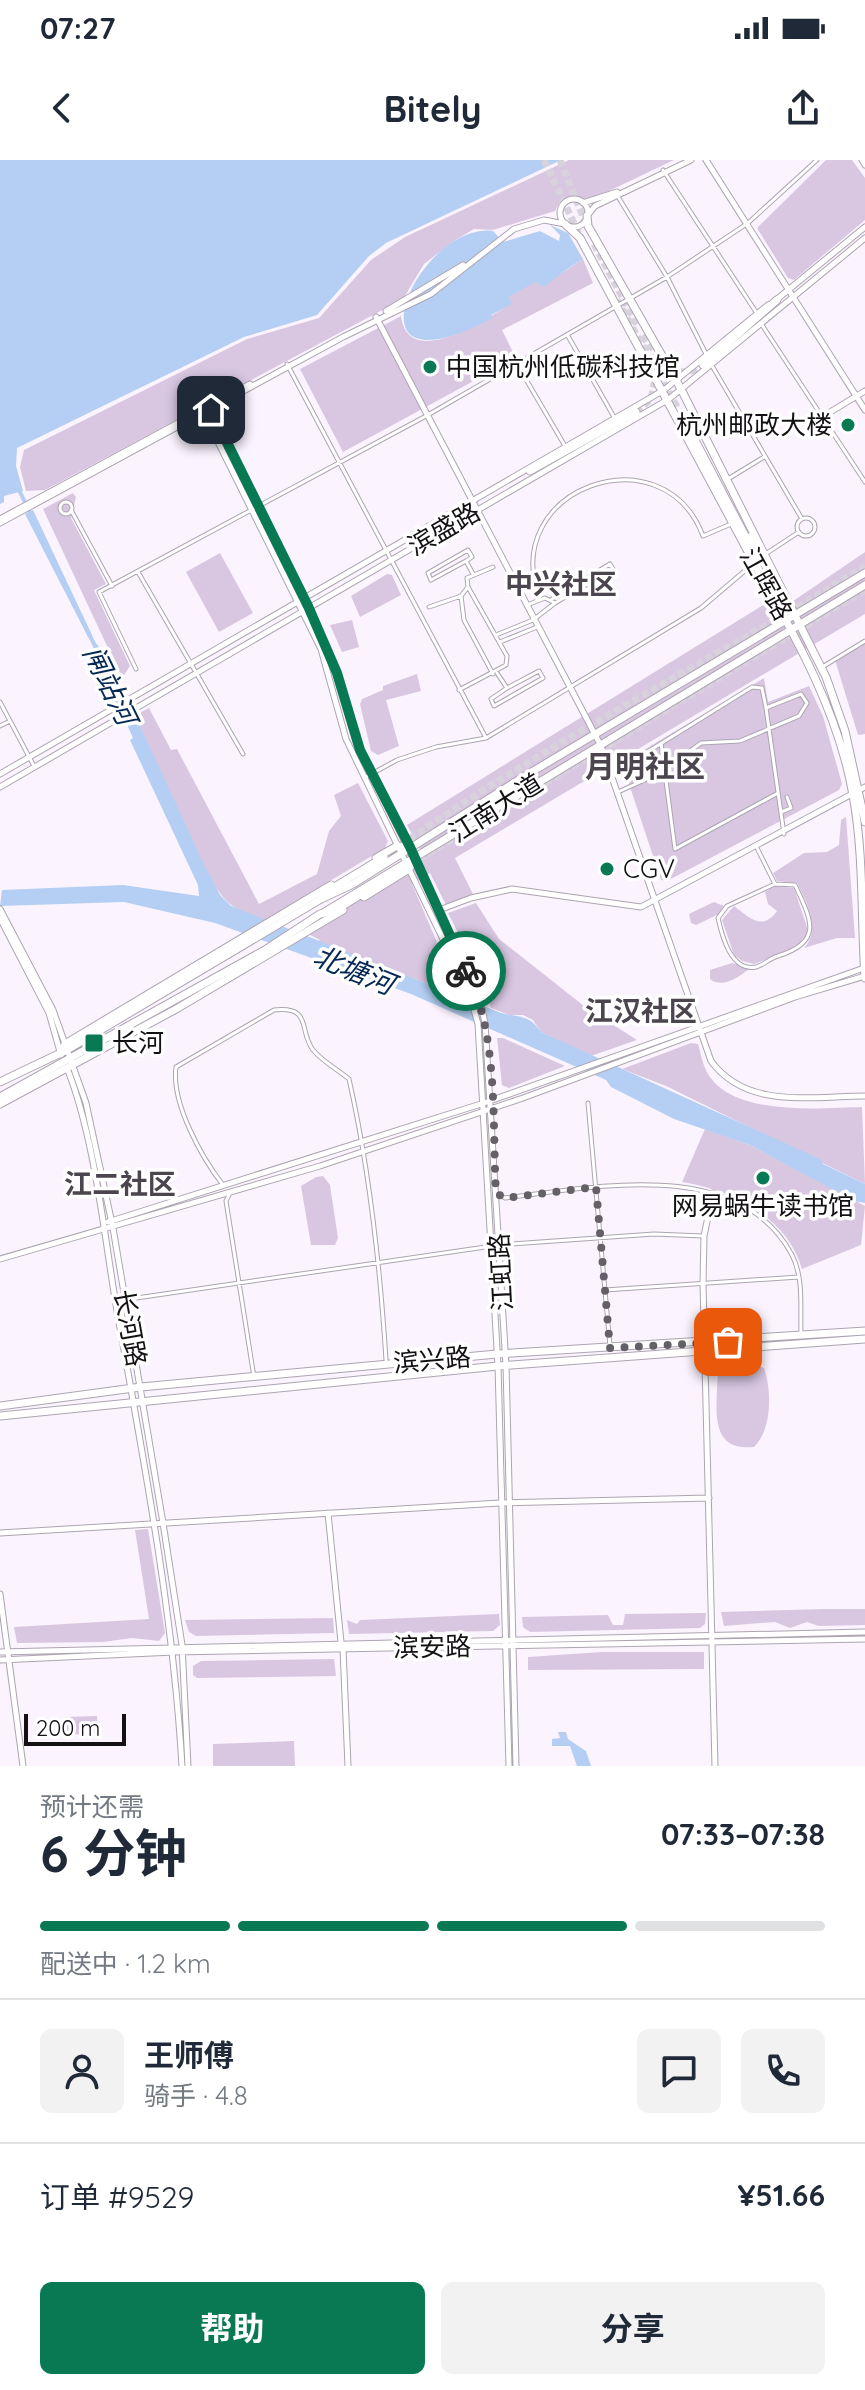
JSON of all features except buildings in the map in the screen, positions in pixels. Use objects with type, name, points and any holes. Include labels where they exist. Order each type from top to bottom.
[{"type":"main road","points":[[504,233],[534,222],[553,220],[578,226],[595,206],[682,160]]},
{"type":"main road","points":[[0,521],[401,305],[445,278],[518,223],[560,213],[566,202],[575,200],[583,203],[691,160]]},
{"type":"main road","points":[[706,160],[865,410]]},
{"type":"main road","points":[[583,203],[587,216]]},
{"type":"main road","points":[[560,213],[565,224]]},
{"type":"main road","name":"江晖路","points":[[587,216],[588,226],[681,389],[762,553],[792,619],[792,631],[822,694],[860,790],[865,977]]},
{"type":"main road","name":"江晖路","points":[[565,224],[580,238],[618,306],[754,563],[792,619],[801,625],[845,731],[865,822]]},
{"type":"main road","name":"滨盛路","points":[[0,774],[296,600],[530,471],[565,446],[664,390],[756,312],[777,300],[865,227]]},
{"type":"main road","name":"滨盛路","points":[[0,787],[669,399],[707,364],[865,238]]},
{"type":"main road","points":[[707,364],[777,300]]},
{"type":"main road","points":[[376,318],[601,746],[700,1033],[720,1073],[752,1093],[865,1096]]},
{"type":"main road","points":[[822,417],[865,391]]},
{"type":"main road","name":"江虹路","points":[[210,408],[308,606],[337,673],[353,733],[439,910],[462,970]]},
{"type":"main road","name":"江虹路","points":[[203,412],[325,661],[346,739],[364,778],[462,970],[478,992],[485,1023],[491,1247],[502,1365],[509,1503],[516,1766]]},
{"type":"main road","points":[[530,471],[636,412]]},
{"type":"main road","points":[[760,573],[750,545],[688,422],[762,553]]},
{"type":"main road","name":"江南大道","points":[[2,1080],[67,1057],[140,1025],[232,972],[406,862],[410,847],[865,573]]},
{"type":"main road","name":"江南大道","points":[[0,1097],[67,1057],[124,1012],[302,906],[415,858],[865,585]]},
{"type":"main road","points":[[439,910],[471,898],[512,889],[630,908],[655,902],[860,790]]},
{"type":"main road","points":[[302,906],[397,846],[410,847]]},
{"type":"main road","points":[[324,896],[384,857]]},
{"type":"main road","points":[[318,919],[394,874]]},
{"type":"main road","name":"长河路","points":[[0,909],[49,1013],[86,1103],[109,1221],[113,1228],[143,1399],[160,1523],[174,1649],[182,1766]]},
{"type":"main road","name":"长河路","points":[[0,918],[46,994],[67,1057],[92,1160],[133,1400],[160,1523],[182,1649],[188,1766]]},
{"type":"main road","points":[[486,1107],[491,1099],[697,1024],[865,968]]},
{"type":"main road","points":[[0,1259],[230,1192],[364,1146],[523,1098],[795,997],[865,977]]},
{"type":"main road","points":[[0,1104],[67,1057]]},
{"type":"main road","name":"江虹路","points":[[485,1068],[491,1099]]},
{"type":"main road","name":"江虹路","points":[[486,1107],[497,1207],[501,1353]]},
{"type":"main road","points":[[103,1227],[109,1221],[223,1185],[364,1146]]},
{"type":"main road","points":[[713,1193],[704,1236],[703,1283],[715,1766]]},
{"type":"main road","name":"滨兴路","points":[[0,1406],[131,1388],[501,1353],[706,1348],[865,1331]]},
{"type":"main road","name":"滨兴路","points":[[0,1416],[133,1400],[502,1365],[865,1339]]},
{"type":"main road","name":"江虹路","points":[[502,1365],[500,1503],[511,1643],[509,1766]]},
{"type":"main road","points":[[0,1533],[82,1525],[500,1503],[709,1498]]},
{"type":"main road","points":[[328,1513],[341,1642]]},
{"type":"main road","points":[[0,1594],[23,1766]]},
{"type":"main road","name":"滨安路","points":[[0,1652],[343,1649],[865,1632]]},
{"type":"main road","name":"滨安路","points":[[182,1649],[341,1642],[713,1643],[865,1639]]},
{"type":"main road","name":"滨安路","points":[[0,1660],[174,1649]]},
{"type":"main road","points":[[343,1649],[348,1766]]},
{"type":"street","points":[[136,669],[99,592],[426,416],[629,300],[748,223],[817,160]]},
{"type":"street","points":[[664,171],[756,312]]},
{"type":"street","points":[[617,195],[667,277],[706,354]]},
{"type":"street","points":[[761,323],[865,482]]},
{"type":"street","points":[[568,336],[614,417]]},
{"type":"street","points":[[517,364],[565,446]]},
{"type":"street","points":[[707,364],[802,519]]},
{"type":"street","points":[[287,365],[486,738]]},
{"type":"street","points":[[725,481],[764,457]]},
{"type":"street","points":[[540,599],[534,572],[537,533],[559,505],[587,486],[612,479],[650,484],[684,506],[703,536],[733,522]]},
{"type":"street","points":[[71,510],[112,586]]},
{"type":"street","points":[[802,519],[811,519],[815,530],[808,536],[799,532],[797,526],[802,519]]},
{"type":"street","points":[[762,553],[799,532]]},
{"type":"street","points":[[468,550],[472,557],[466,561],[431,580],[428,573],[468,550]]},
{"type":"street","points":[[466,561],[473,574]]},
{"type":"street","points":[[364,778],[436,747],[486,738],[701,608],[754,563]]},
{"type":"street","points":[[496,635],[533,620],[554,601],[610,564],[613,569],[554,601],[540,599],[526,606]]},
{"type":"street","points":[[459,690],[495,674],[506,665],[507,656],[468,587],[467,578],[493,567]]},
{"type":"street","points":[[138,572],[243,754]]},
{"type":"street","points":[[429,607],[461,596],[468,587]]},
{"type":"street","points":[[461,596],[464,620],[495,674],[507,688]]},
{"type":"street","points":[[500,642],[537,627]]},
{"type":"street","points":[[821,668],[865,641]]},
{"type":"street","points":[[539,671],[543,678],[494,706],[491,699],[507,688],[539,671]]},
{"type":"street","points":[[628,764],[752,687],[762,688],[784,834]]},
{"type":"street","points":[[618,792],[665,768],[701,743],[740,741],[799,716],[807,703],[801,694],[766,708]]},
{"type":"street","points":[[0,702],[35,768]]},
{"type":"street","points":[[0,726],[10,721]]},
{"type":"street","points":[[661,743],[675,849],[778,793]]},
{"type":"street","points":[[781,812],[791,808],[787,797]]},
{"type":"street","points":[[757,848],[775,884]]},
{"type":"street","points":[[775,884],[795,885],[810,930],[808,941],[799,950],[754,968],[739,963],[732,957],[718,918],[727,906],[775,884]]},
{"type":"street","points":[[223,1185],[192,1136],[174,1079],[176,1067],[274,1010],[288,1008],[300,1015],[315,1053],[349,1079],[364,1146],[379,1262],[386,1360]]},
{"type":"street","points":[[588,1103],[610,1348]]},
{"type":"street","points":[[215,1188],[217,1177]]},
{"type":"street","points":[[496,1193],[505,1198],[596,1187],[682,1186],[713,1193],[749,1210],[773,1228],[792,1256],[799,1277],[802,1337]]},
{"type":"street","points":[[230,1192],[226,1201],[254,1377]]},
{"type":"street","points":[[219,1195],[226,1201]]},
{"type":"street","points":[[497,1207],[505,1198]]},
{"type":"street","points":[[116,1301],[499,1245],[601,1237],[704,1236]]},
{"type":"street","points":[[605,1290],[799,1277]]},
{"type":"shaded area","points":[[569,160],[674,160],[588,201],[574,195],[561,200],[555,211],[493,230],[474,229],[424,264],[403,299],[45,490],[26,491],[20,467],[24,450],[247,339],[319,318],[371,260],[405,237]]},
{"type":"shaded area","points":[[826,160],[852,160],[865,178],[865,220],[794,280],[788,278],[757,228]]},
{"type":"shaded area","points":[[583,259],[593,283],[502,330],[516,358],[343,452],[300,369],[401,316],[407,333],[419,340],[452,336],[511,304],[508,297],[535,281],[548,282]]},
{"type":"shaded area","points":[[73,493],[76,497],[71,518],[106,584],[94,590],[130,666],[122,678],[43,509]]},
{"type":"shaded area","points":[[865,552],[865,614],[455,858],[473,894],[446,905],[430,873],[412,884],[460,996],[317,942],[320,940],[304,932],[425,858],[407,825],[768,602],[777,612]]},
{"type":"shaded area","points":[[220,553],[253,613],[219,632],[186,572]]},
{"type":"shaded area","points":[[387,574],[392,575],[401,595],[360,617],[351,596]]},
{"type":"shaded area","points":[[352,620],[359,647],[342,652],[330,625]]},
{"type":"shaded area","points":[[865,642],[865,734],[858,735],[835,660]]},
{"type":"shaded area","points":[[417,674],[421,691],[386,700],[399,746],[378,755],[371,751],[360,704],[362,699],[383,690],[383,686]]},
{"type":"shaded area","points":[[764,678],[768,702],[809,686],[823,716],[842,784],[839,790],[667,881],[661,880],[622,763]]},
{"type":"shaded area","points":[[149,708],[171,750],[177,749],[259,904],[317,874],[329,831],[341,816],[334,795],[358,783],[388,841],[385,848],[263,921],[237,909],[220,892],[208,873],[169,793],[140,726],[141,712]]},
{"type":"shaded area","points":[[846,817],[855,938],[837,938],[804,948],[809,941],[812,925],[805,899],[797,883],[777,881],[773,873],[804,853],[827,852],[839,845],[841,820]]},
{"type":"shaded area","points":[[776,886],[794,888],[808,930],[806,940],[797,948],[754,964],[742,961],[734,955],[722,920],[734,906],[750,918],[766,921],[777,911],[768,904],[765,892]]},
{"type":"shaded area","points":[[714,902],[724,906],[719,914],[696,925],[691,923],[689,914]]},
{"type":"shaded area","points":[[476,903],[499,939],[584,1006],[637,1040],[591,1056],[541,1032],[533,1020],[523,1015],[509,1015],[491,1008],[483,983],[448,913]]},
{"type":"shaded area","points":[[732,963],[750,968],[725,982],[710,979],[710,970]]},
{"type":"shaded area","points":[[497,1038],[565,1066],[509,1088],[502,1085]]},
{"type":"shaded area","points":[[691,1043],[698,1044],[708,1074],[720,1088],[737,1097],[779,1107],[862,1107],[865,1184],[666,1086],[622,1069]]},
{"type":"shaded area","points":[[705,1129],[750,1145],[865,1206],[861,1245],[802,1269],[784,1235],[755,1209],[720,1192],[682,1182]]},
{"type":"shaded area","points":[[323,1176],[330,1185],[338,1238],[335,1245],[311,1245],[301,1186]]},
{"type":"shaded area","points":[[745,1361],[764,1368],[768,1387],[767,1420],[754,1447],[728,1442],[721,1433],[716,1409],[718,1367],[725,1369],[734,1362]]},
{"type":"shaded area","points":[[148,1529],[165,1633],[159,1641],[132,1638],[103,1642],[17,1643],[14,1627],[149,1619],[135,1530]]},
{"type":"shaded area","points":[[865,1609],[865,1625],[819,1626],[807,1622],[790,1628],[775,1622],[724,1626],[721,1612]]},
{"type":"shaded area","points":[[706,1613],[705,1624],[700,1628],[530,1632],[523,1627],[522,1617],[608,1615],[613,1625],[623,1625],[625,1614]]},
{"type":"shaded area","points":[[499,1614],[500,1625],[493,1631],[349,1634],[347,1620],[357,1624],[360,1620]]},
{"type":"shaded area","points":[[333,1618],[334,1633],[196,1636],[189,1632],[185,1620]]},
{"type":"shaded area","points":[[602,1652],[704,1652],[704,1669],[528,1670],[528,1657]]},
{"type":"shaded area","points":[[334,1659],[336,1676],[197,1678],[193,1675],[193,1666],[201,1661]]},
{"type":"shaded area","points":[[97,1716],[98,1733],[65,1735],[65,1717]]},
{"type":"shaded area","points":[[294,1741],[295,1766],[213,1766],[213,1744]]},
{"type":"water","points":[[0,160],[561,160],[386,243],[369,256],[317,315],[244,337],[17,448],[16,466],[23,491],[4,496],[4,502],[0,504]]},
{"type":"water","points":[[550,225],[568,233],[583,259],[544,287],[535,282],[509,297],[512,304],[491,315],[493,318],[445,338],[416,338],[404,324],[406,302],[419,276],[440,252],[465,235],[493,231],[503,242],[540,231],[559,241],[560,235]]},
{"type":"water","points":[[33,510],[92,635],[88,637],[25,514]]},
{"type":"water","name":"北塘河","points":[[97,644],[114,669],[201,858],[220,895],[231,906],[501,1013],[528,1019],[541,1032],[820,1159],[823,1164],[865,1184],[865,1203],[854,1201],[750,1145],[674,1119],[611,1087],[606,1080],[411,994],[215,923],[124,902],[0,906],[2,890],[123,885],[199,896],[198,885],[101,671],[93,646]]},
{"type":"water","points":[[558,1732],[566,1732],[568,1739],[586,1751],[591,1766],[577,1766],[570,1746],[552,1746],[552,1739],[560,1738]]},
{"type":"waterway","name":"闸站河","points":[[18,488],[32,517]]},
{"type":"waterway","name":"闸站河","points":[[88,632],[97,650]]},
{"type":"tunnel","points":[[544,160],[581,238]]},
{"type":"tunnel","points":[[560,160],[588,229]]},
{"type":"tunnel","points":[[594,244],[637,325]]},
{"type":"tunnel","points":[[617,300],[686,423]]},
{"type":"tunnel","points":[[642,336],[675,370],[693,371],[703,365]]},
{"type":"tunnel","points":[[636,412],[651,399],[655,380]]},
{"type":"tunnel","points":[[401,845],[514,771],[865,566]]},
{"type":"tunnel","points":[[410,865],[865,590]]},
{"type":"way so far","points":[[466,971],[478,992],[485,1023],[496,1193],[505,1198],[596,1187],[610,1348],[728,1342]]},
{"type":"place","name":"中国杭州低碳科技馆","points":[[430,367]]},
{"type":"place","name":"杭州邮政大楼","points":[[848,425]]},
{"type":"place","name":"CGV","points":[[607,869]]},
{"type":"place","name":"长河","points":[[94,1043]]},
{"type":"place","name":"网易蜗牛读书馆","points":[[763,1178]]},
{"type":"district","name":"中兴社区","points":[[561,584]]},
{"type":"district","name":"月明社区","points":[[645,767]]},
{"type":"district","name":"江汉社区","points":[[641,1011]]},
{"type":"district","name":"江二社区","points":[[120,1184]]},
{"type":"route","points":[[211,410],[308,606],[337,673],[360,750],[410,847],[466,971]]}]
